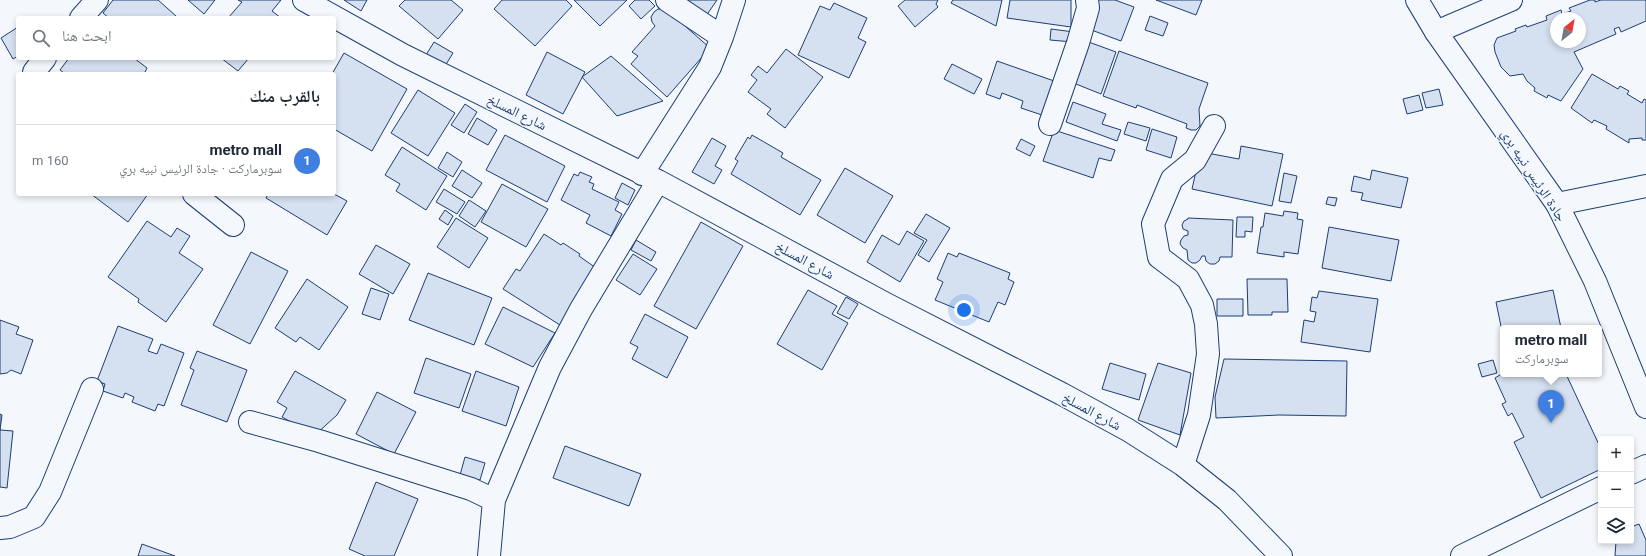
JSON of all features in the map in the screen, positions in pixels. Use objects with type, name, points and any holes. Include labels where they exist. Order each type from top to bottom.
[{"type":"street","points":[[83,16],[97,0]]},
{"type":"street","name":"شارع المسلخ","points":[[304,0],[333,16]]},
{"type":"street","points":[[666,0],[722,37]]},
{"type":"street","points":[[489,556],[494,500],[550,367],[710,67],[734,0]]},
{"type":"street","points":[[1050,124],[1078,43],[1088,8],[1087,0]]},
{"type":"street","name":"جادة الرئيس نبيه بري","points":[[1418,0],[1436,32],[1557,204],[1595,281],[1646,407]]},
{"type":"street","points":[[1436,32],[1511,0]]},
{"type":"street","name":"شارع المسلخ","points":[[336,18],[403,55],[650,177],[886,304],[1062,394],[1128,430],[1183,465],[1227,500],[1281,556]]},
{"type":"street","points":[[34,72],[43,60]]},
{"type":"street","points":[[1183,465],[1199,415],[1208,354],[1206,324],[1202,305],[1188,279],[1159,257],[1153,224],[1172,179],[1195,160],[1214,126]]},
{"type":"street","points":[[1557,204],[1646,186]]},
{"type":"street","points":[[197,196],[233,225]]},
{"type":"street","points":[[0,528],[10,527],[34,517],[50,492],[92,389]]},
{"type":"street","points":[[250,422],[319,441],[471,489],[494,500]]},
{"type":"street","points":[[1633,472],[1646,466]]},
{"type":"street","points":[[1462,556],[1598,489]]},
{"type":"building","points":[[113,0],[158,0],[176,16],[107,16],[103,13]]},
{"type":"building","points":[[188,0],[215,0],[204,14]]},
{"type":"building","points":[[238,0],[281,0],[272,11],[278,16],[230,16],[242,2]]},
{"type":"building","points":[[344,0],[367,0],[361,11]]},
{"type":"building","points":[[405,0],[451,0],[463,10],[438,39],[399,6]]},
{"type":"building","points":[[502,0],[566,0],[572,6],[535,46],[494,9]]},
{"type":"building","points":[[574,0],[627,0],[600,26]]},
{"type":"building","points":[[635,0],[649,0],[655,6],[641,19],[629,6]]},
{"type":"building","points":[[683,0],[717,0],[706,16]]},
{"type":"building","points":[[905,0],[938,0],[936,4],[938,7],[915,27],[898,6]]},
{"type":"building","points":[[953,0],[1002,0],[996,26],[951,3]]},
{"type":"building","points":[[1010,0],[1071,0],[1071,27],[1007,18]]},
{"type":"building","points":[[1097,0],[1115,0],[1134,7],[1121,41],[1086,28]]},
{"type":"building","points":[[1156,0],[1202,0],[1196,15]]},
{"type":"building","points":[[1590,0],[1595,0],[1595,2],[1601,0],[1646,0],[1646,21],[1621,32],[1619,27],[1614,29],[1616,34],[1586,47],[1586,12],[1568,12],[1571,11],[1569,8]]},
{"type":"building","points":[[834,3],[867,18],[858,38],[866,42],[849,78],[798,55],[820,6],[830,10]]},
{"type":"building","points":[[658,9],[668,11],[710,48],[667,97],[631,64],[638,56],[632,52],[655,26],[651,17]]},
{"type":"building","points":[[1550,14],[1550,48],[1583,48],[1574,52],[1583,69],[1561,101],[1548,95],[1547,98],[1534,91],[1535,88],[1527,81],[1523,74],[1510,76],[1501,67],[1495,52],[1494,45],[1497,38],[1516,31],[1515,29],[1526,25],[1527,27],[1547,20],[1546,16]]},
{"type":"building","points":[[1150,16],[1168,23],[1163,36],[1145,30]]},
{"type":"building","points":[[16,28],[16,57],[13,59],[1,38]]},
{"type":"building","points":[[1051,29],[1074,32],[1073,42],[1050,40]]},
{"type":"building","points":[[1086,41],[1116,52],[1101,94],[1071,82]]},
{"type":"building","points":[[434,42],[453,53],[445,66],[426,55]]},
{"type":"building","points":[[786,49],[823,77],[785,128],[767,114],[771,109],[748,92],[757,80],[751,75],[758,66],[767,73]]},
{"type":"building","points":[[1119,51],[1208,83],[1199,109],[1200,126],[1196,130],[1191,130],[1186,128],[1187,124],[1137,105],[1136,108],[1103,96]]},
{"type":"building","points":[[547,52],[585,72],[563,114],[526,95]]},
{"type":"building","points":[[344,53],[407,89],[372,151],[336,130],[336,72],[333,72]]},
{"type":"building","points":[[611,56],[663,101],[617,116],[582,77]]},
{"type":"building","points":[[68,60],[137,60],[147,68],[145,72],[63,72],[60,70]]},
{"type":"building","points":[[224,60],[247,60],[238,71]]},
{"type":"building","points":[[997,61],[1057,82],[1045,116],[1021,108],[1023,101],[1002,93],[1000,99],[986,94]]},
{"type":"building","points":[[952,64],[982,79],[974,94],[944,79]]},
{"type":"building","points":[[1592,74],[1618,89],[1620,86],[1629,91],[1627,94],[1642,103],[1644,99],[1646,100],[1646,140],[1642,140],[1642,138],[1629,139],[1629,143],[1606,129],[1607,126],[1594,120],[1592,123],[1571,108]]},
{"type":"building","points":[[1439,89],[1443,105],[1426,108],[1422,93]]},
{"type":"building","points":[[418,90],[455,113],[428,156],[391,133]]},
{"type":"building","points":[[1419,95],[1423,110],[1407,114],[1403,99]]},
{"type":"building","points":[[1073,102],[1106,114],[1102,124],[1121,130],[1117,141],[1066,122]]},
{"type":"building","points":[[465,104],[477,112],[464,133],[451,125]]},
{"type":"building","points":[[477,118],[497,130],[488,145],[468,134]]},
{"type":"building","points":[[1128,122],[1150,128],[1146,141],[1124,134]]},
{"type":"building","points":[[1152,129],[1177,137],[1171,158],[1146,150]]},
{"type":"building","points":[[1054,130],[1115,150],[1111,161],[1099,158],[1093,178],[1043,161]]},
{"type":"building","points":[[505,135],[565,166],[547,202],[486,170]]},
{"type":"building","points":[[752,135],[783,153],[781,157],[821,180],[800,215],[731,174],[738,161],[735,159],[748,137],[750,139]]},
{"type":"building","points":[[712,138],[726,146],[715,166],[722,170],[714,184],[692,172]]},
{"type":"building","points":[[1021,139],[1035,146],[1030,156],[1016,149]]},
{"type":"building","points":[[1241,146],[1283,154],[1272,206],[1192,189],[1199,158],[1207,153],[1239,159]]},
{"type":"building","points":[[402,147],[447,176],[426,210],[396,191],[400,184],[385,175]]},
{"type":"building","points":[[447,152],[462,162],[453,177],[438,168]]},
{"type":"building","points":[[845,168],[893,196],[865,243],[817,215]]},
{"type":"building","points":[[462,170],[482,183],[472,198],[452,186]]},
{"type":"building","points":[[1372,170],[1408,178],[1401,208],[1361,200],[1363,193],[1351,191],[1354,176],[1370,180]]},
{"type":"building","points":[[580,172],[592,177],[589,182],[594,184],[592,189],[619,202],[615,210],[622,214],[611,236],[586,223],[590,215],[561,200],[574,174],[578,176]]},
{"type":"building","points":[[1284,173],[1297,176],[1291,203],[1279,201]]},
{"type":"building","points":[[622,183],[635,190],[628,205],[615,198]]},
{"type":"building","points":[[502,184],[548,209],[526,247],[481,222]]},
{"type":"building","points":[[444,189],[465,202],[457,214],[436,202]]},
{"type":"building","points":[[336,195],[347,201],[327,235],[266,198],[267,196]]},
{"type":"building","points":[[94,196],[147,196],[128,222]]},
{"type":"building","points":[[1328,197],[1337,198],[1335,206],[1326,204]]},
{"type":"building","points":[[469,200],[486,211],[475,227],[459,216]]},
{"type":"building","points":[[445,210],[453,216],[448,225],[439,219]]},
{"type":"building","points":[[1284,211],[1298,213],[1297,219],[1303,220],[1298,254],[1284,252],[1284,257],[1257,253],[1265,213],[1283,216]]},
{"type":"building","points":[[926,214],[950,228],[929,262],[918,255],[927,240],[914,233]]},
{"type":"building","points":[[1237,217],[1253,217],[1252,232],[1245,231],[1245,237],[1236,237]]},
{"type":"building","points":[[456,218],[488,238],[469,268],[437,247]]},
{"type":"building","points":[[1188,218],[1233,220],[1232,257],[1220,257],[1219,261],[1215,264],[1210,264],[1206,261],[1205,256],[1202,256],[1196,263],[1192,263],[1188,260],[1187,250],[1180,244],[1184,236],[1188,235],[1188,231],[1183,229],[1182,225]]},
{"type":"building","points":[[147,221],[171,237],[177,228],[190,236],[179,253],[203,269],[166,322],[138,302],[139,299],[108,277]]},
{"type":"building","points":[[701,222],[743,246],[696,329],[654,306]]},
{"type":"building","points":[[1329,227],[1399,240],[1391,281],[1322,268]]},
{"type":"building","points":[[907,231],[924,241],[900,282],[867,262],[882,235],[899,245]]},
{"type":"building","points":[[544,234],[561,245],[563,243],[580,254],[579,256],[596,268],[560,325],[503,289],[516,269],[520,271]]},
{"type":"building","points":[[636,240],[656,252],[651,261],[631,250]]},
{"type":"building","points":[[376,245],[410,264],[393,294],[359,274]]},
{"type":"building","points":[[251,252],[288,271],[250,344],[213,325]]},
{"type":"building","points":[[948,253],[957,257],[959,253],[1010,273],[1008,279],[1014,282],[1005,305],[998,302],[989,322],[935,300],[943,282],[937,279]]},
{"type":"building","points":[[633,254],[657,269],[640,295],[616,280]]},
{"type":"building","points":[[428,273],[492,298],[474,345],[409,320]]},
{"type":"building","points":[[307,279],[348,307],[319,350],[300,337],[296,342],[275,328]]},
{"type":"building","points":[[1247,279],[1287,279],[1288,312],[1272,312],[1272,315],[1248,315]]},
{"type":"building","points":[[371,288],[389,294],[380,320],[362,314]]},
{"type":"building","points":[[808,290],[837,306],[832,314],[848,323],[822,370],[777,344]]},
{"type":"building","points":[[1553,290],[1560,325],[1501,325],[1496,302]]},
{"type":"building","points":[[1319,291],[1378,299],[1370,352],[1301,342],[1304,320],[1314,322],[1316,312],[1310,311],[1312,297],[1317,298]]},
{"type":"building","points":[[846,297],[858,304],[849,319],[837,313]]},
{"type":"building","points":[[1217,299],[1243,299],[1243,316],[1217,316]]},
{"type":"building","points":[[503,307],[555,333],[533,367],[485,344]]},
{"type":"building","points":[[645,314],[688,337],[667,378],[632,359],[638,347],[630,343]]},
{"type":"building","points":[[0,320],[19,327],[16,334],[33,340],[21,374],[11,370],[7,373],[0,374]]},
{"type":"building","points":[[118,326],[153,339],[148,351],[157,354],[161,344],[184,353],[164,406],[158,404],[155,411],[132,402],[134,397],[125,393],[123,398],[103,391],[105,384],[97,381]]},
{"type":"building","points":[[197,351],[247,370],[227,422],[181,405],[194,370],[190,368]]},
{"type":"building","points":[[426,358],[471,374],[459,408],[414,393]]},
{"type":"building","points":[[1224,359],[1347,361],[1346,416],[1279,415],[1216,418],[1215,397]]},
{"type":"building","points":[[1493,360],[1497,373],[1482,377],[1478,364]]},
{"type":"building","points":[[1110,363],[1146,374],[1139,400],[1102,389]]},
{"type":"building","points":[[1158,363],[1191,373],[1180,435],[1138,420]]},
{"type":"building","points":[[295,371],[346,400],[337,415],[315,435],[282,417],[287,408],[277,402]]},
{"type":"building","points":[[476,371],[519,387],[506,426],[462,411]]},
{"type":"building","points":[[1500,375],[1500,377],[1567,377],[1598,443],[1598,470],[1541,498],[1514,442],[1524,437],[1512,413],[1508,416],[1502,404],[1506,402],[1495,378]]},
{"type":"building","points":[[377,392],[416,412],[394,454],[356,434]]},
{"type":"building","points":[[0,414],[2,415],[0,430]]},
{"type":"building","points":[[0,430],[13,431],[7,488],[0,487]]},
{"type":"building","points":[[565,446],[641,474],[629,506],[553,478]]},
{"type":"building","points":[[465,457],[485,463],[480,480],[460,475]]},
{"type":"building","points":[[376,482],[418,499],[394,556],[365,556],[349,549]]},
{"type":"building","points":[[1639,524],[1646,540],[1646,556],[1615,556],[1616,544],[1634,544],[1634,526]]},
{"type":"building","points":[[142,544],[175,556],[138,556]]},
{"type":"place","name":"metro mall","points":[[1551,423]]}]
